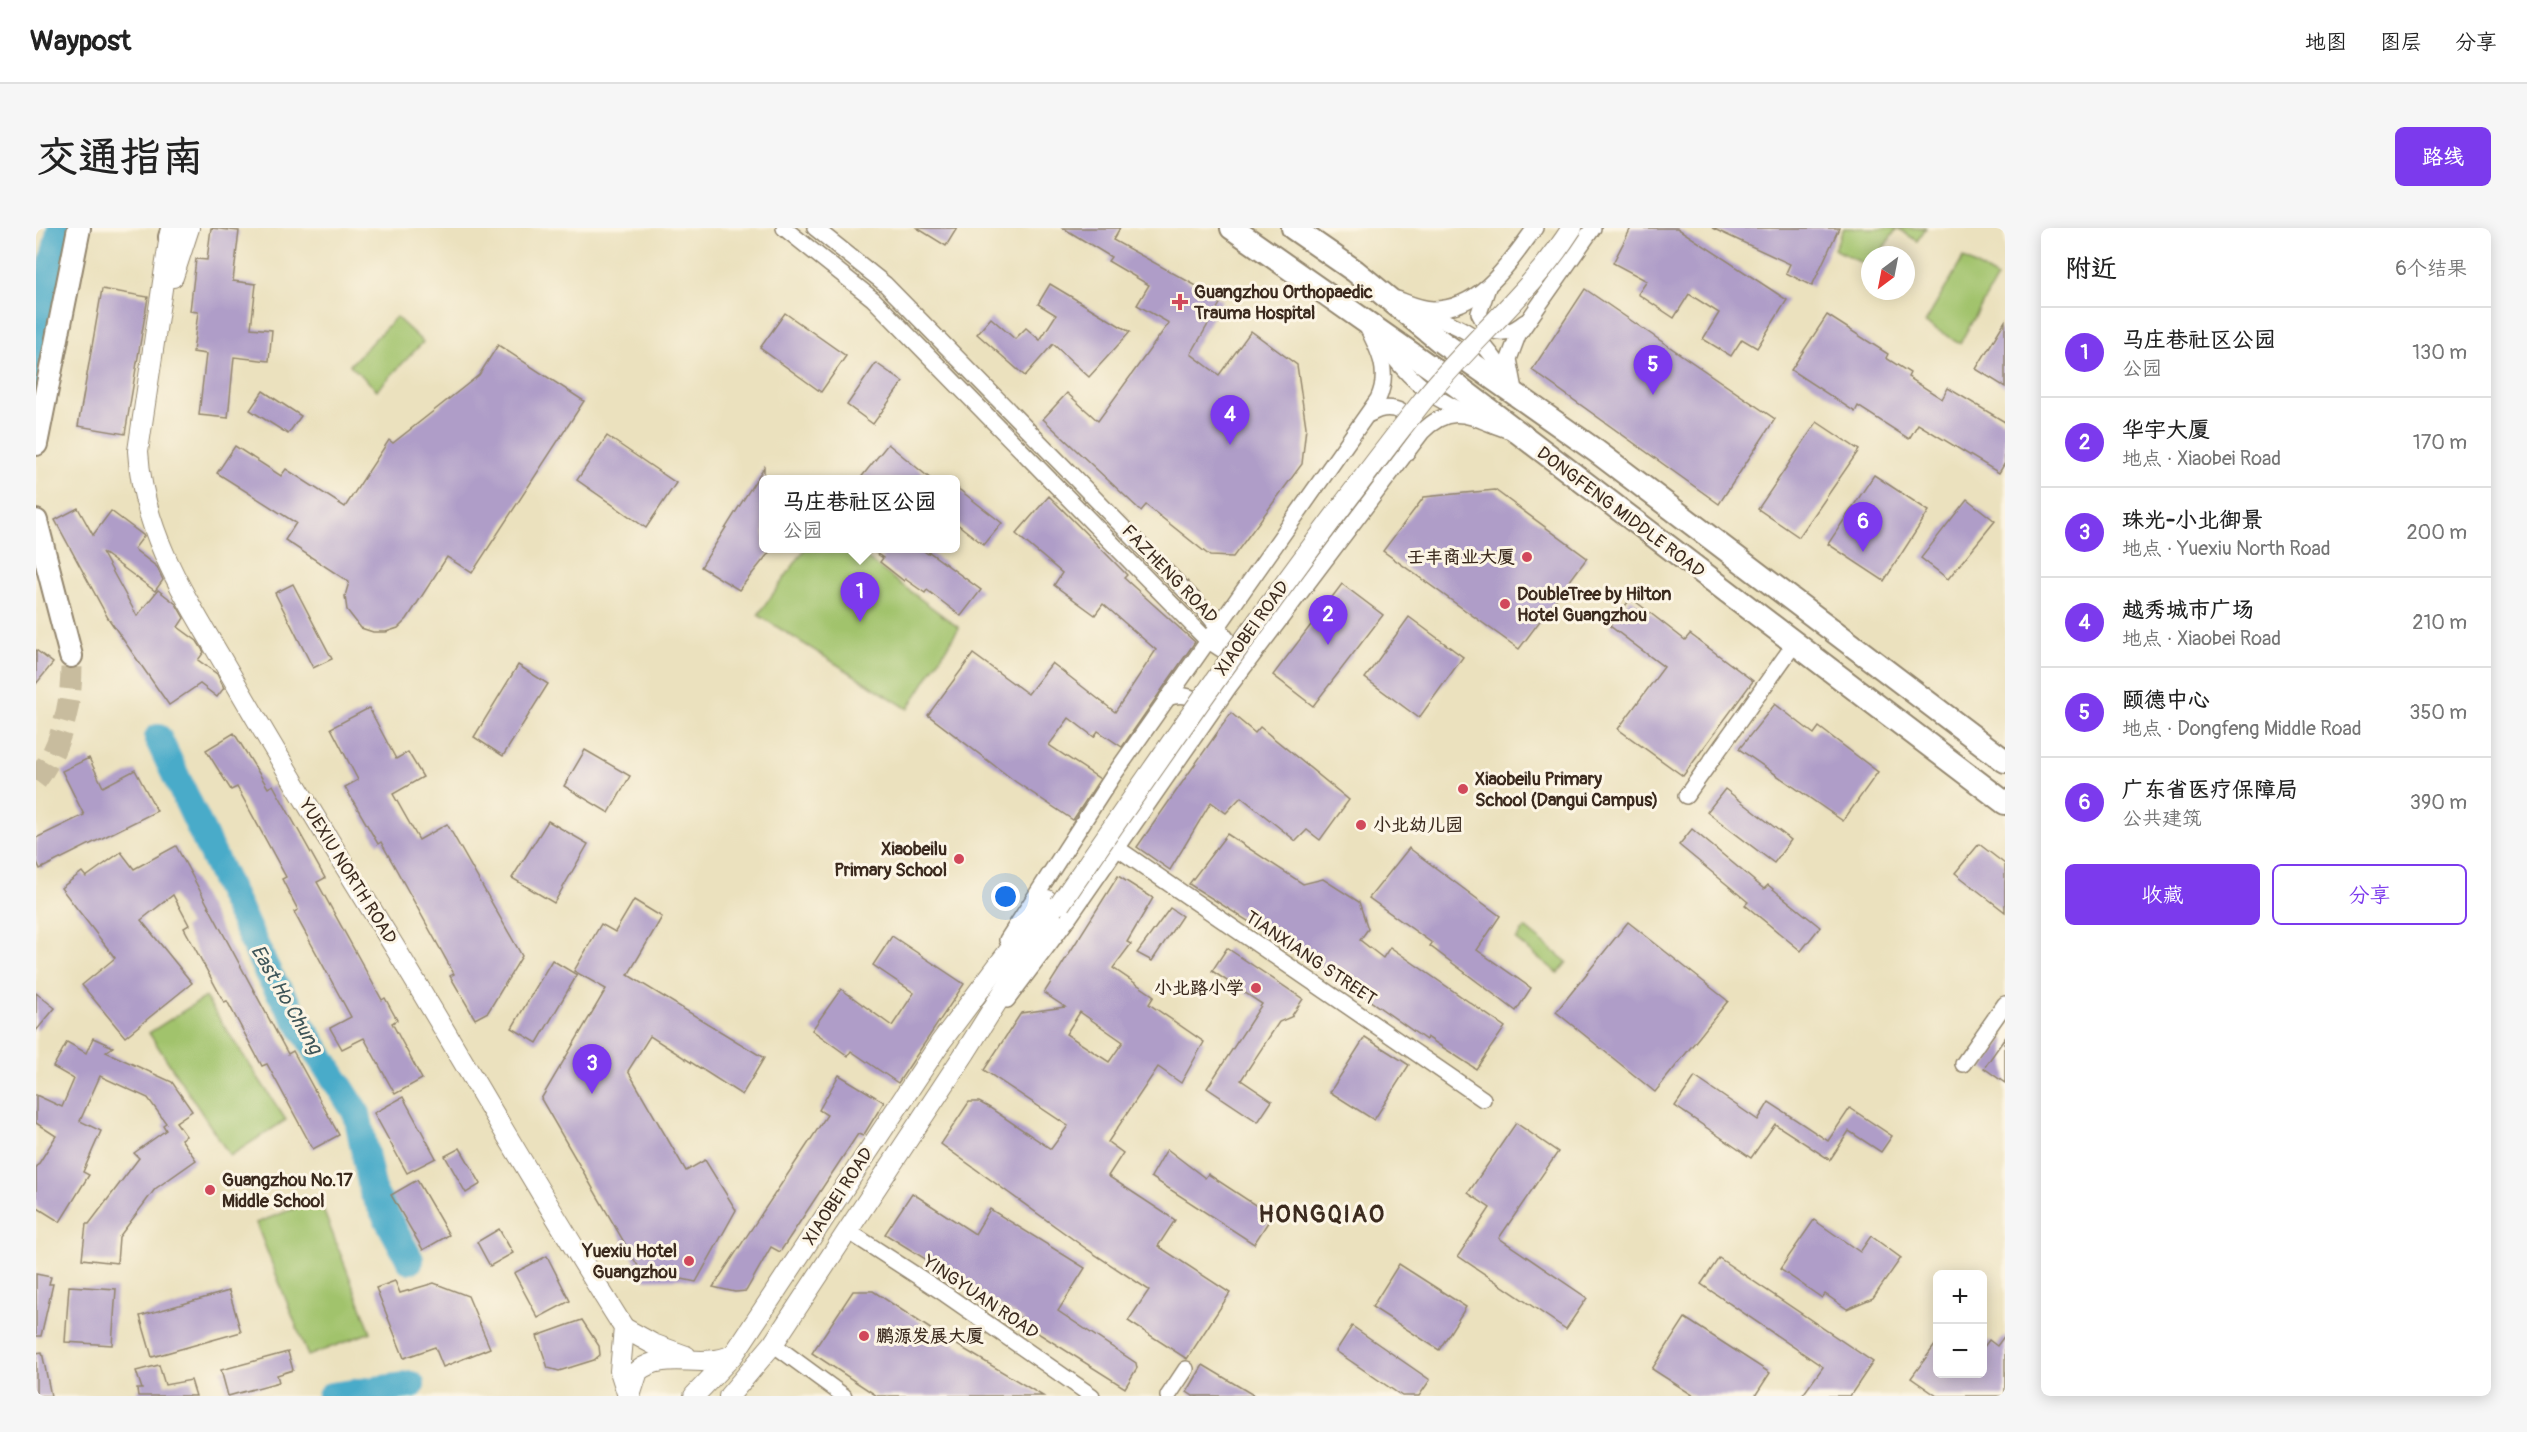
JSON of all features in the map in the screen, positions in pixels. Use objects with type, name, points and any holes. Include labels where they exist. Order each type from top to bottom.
[{"type":"highway","points":[[36,423],[77,228]]},
{"type":"highway","points":[[36,444],[77,228]]},
{"type":"highway","name":"DONGFENG MIDDLE ROAD","points":[[1232,228],[1426,363],[2005,802]]},
{"type":"highway","name":"DONGFENG MIDDLE ROAD","points":[[1293,228],[1383,294],[1440,341],[1596,451],[2005,761]]},
{"type":"highway","points":[[36,520],[68,658],[36,537]]},
{"type":"main road","name":"XIAOBEI ROAD","points":[[729,1396],[773,1344],[848,1231],[965,1053],[1053,902],[1224,645],[1390,422],[1432,372],[1529,267],[1557,228]]},
{"type":"main road","name":"XIAOBEI ROAD","points":[[694,1396],[734,1354],[976,991],[1053,902],[1253,625],[1381,456],[1442,379],[1534,280],[1572,228]]},
{"type":"main road","name":"YUEXIU NORTH ROAD","points":[[176,230],[158,322],[138,451],[140,484],[148,518],[165,557],[268,740],[468,1066],[624,1328]]},
{"type":"main road","points":[[615,1396],[624,1328],[653,1344],[703,1361]]},
{"type":"main road","points":[[629,1396],[634,1379],[644,1366],[667,1360],[714,1362],[734,1354]]},
{"type":"main road","points":[[620,1371],[629,1396]]},
{"type":"street","name":"FAZHENG ROAD","points":[[784,228],[873,299],[1207,640],[1246,665]]},
{"type":"street","name":"FAZHENG ROAD","points":[[815,228],[902,300],[1217,625],[1246,665]]},
{"type":"street","points":[[1383,294],[1431,310],[1461,304],[1488,287],[1535,228]]},
{"type":"street","points":[[1516,395],[1509,359],[1526,322],[1565,271],[1593,228]]},
{"type":"street","points":[[1488,287],[1479,313],[1487,328],[1495,332],[1509,332],[1526,322]]},
{"type":"street","name":"XIAOBEI ROAD","points":[[976,991],[1040,886],[1167,698],[1370,414],[1382,390],[1383,359],[1364,320]]},
{"type":"street","points":[[1370,414],[1384,407],[1400,411],[1411,421],[1414,442]]},
{"type":"street","name":"XIAOBEI ROAD","points":[[965,1053],[1044,953],[1246,665],[1414,442],[1435,419],[1451,413],[1518,434]]},
{"type":"street","points":[[1686,796],[1795,643]]},
{"type":"street","points":[[1167,698],[1182,695],[1197,700],[1202,708],[1201,728]]},
{"type":"street","name":"TIANXIANG STREET","points":[[1117,848],[1483,1099]]},
{"type":"street","points":[[1963,1064],[2005,1004]]},
{"type":"street","name":"YINGYUAN ROAD","points":[[848,1231],[945,1294],[1092,1396]]},
{"type":"street","points":[[773,1344],[844,1396]]},
{"type":"street","points":[[1168,1396],[1186,1369]]},
{"type":"green space","points":[[1844,228],[1897,228],[1885,246],[1861,246],[1861,262],[1834,249]]},
{"type":"green space","points":[[1897,228],[1926,228],[1917,241]]},
{"type":"green space","points":[[1963,258],[1997,278],[1960,343],[1925,323]]},
{"type":"green space","points":[[396,317],[423,342],[377,390],[350,365]]},
{"type":"green space","points":[[802,553],[859,553],[959,628],[908,709],[758,615]]},
{"type":"green space","points":[[1525,928],[1567,962],[1558,973],[1516,940]]},
{"type":"green space","points":[[205,997],[286,1120],[230,1156],[149,1033]]},
{"type":"green space","points":[[319,1199],[371,1332],[308,1356],[256,1223]]},
{"type":"building","points":[[211,228],[239,231],[233,281],[256,284],[251,328],[272,330],[269,361],[234,357],[228,418],[199,415],[206,354],[193,352],[198,312],[190,311],[196,259],[207,260]]},
{"type":"building","points":[[917,228],[957,228],[946,246]]},
{"type":"building","points":[[1063,228],[1120,228],[1113,240],[1222,300],[1191,354],[1219,375],[1251,331],[1297,365],[1306,427],[1302,464],[1233,557],[1210,556],[1146,505],[1141,511],[1043,419],[1067,393],[1098,421],[1169,323],[1137,305],[1149,285],[1108,261],[1111,257]]},
{"type":"building","points":[[1631,228],[1677,228],[1787,300],[1757,348],[1742,339],[1731,356],[1703,339],[1719,313],[1689,294],[1674,318],[1638,294],[1647,281],[1613,263]]},
{"type":"building","points":[[1712,228],[1839,228],[1812,286],[1786,273],[1790,264]]},
{"type":"building","points":[[1050,284],[1130,332],[1089,377],[1053,344],[1025,376],[977,334],[991,318],[1015,339],[1026,328],[1040,340],[1056,315],[1038,304]]},
{"type":"building","points":[[102,289],[148,297],[125,434],[78,426]]},
{"type":"building","points":[[1585,289],[1775,419],[1719,504],[1532,370]]},
{"type":"building","points":[[785,313],[846,356],[821,392],[760,348]]},
{"type":"building","points":[[1827,315],[1888,354],[1886,358],[1910,373],[1908,377],[1942,399],[1948,388],[2005,422],[2005,463],[1999,473],[1918,424],[1909,439],[1858,406],[1855,412],[1791,370]]},
{"type":"building","points":[[2005,321],[2005,387],[1976,369]]},
{"type":"building","points":[[498,345],[584,401],[472,573],[447,557],[407,619],[398,628],[386,632],[373,632],[361,628],[347,610],[345,596],[349,582],[285,540],[296,523],[217,473],[235,446],[281,476],[286,469],[345,507],[389,440],[393,443],[479,375]]},
{"type":"building","points":[[876,363],[903,382],[873,424],[847,405]]},
{"type":"building","points":[[263,391],[301,416],[288,434],[250,410]]},
{"type":"building","points":[[1817,422],[1859,450],[1799,537],[1758,509]]},
{"type":"building","points":[[607,436],[676,483],[646,528],[577,480]]},
{"type":"building","points":[[888,444],[926,475],[863,475]]},
{"type":"building","points":[[764,467],[764,475],[759,475],[759,553],[769,553],[739,590],[701,567]]},
{"type":"building","points":[[1874,475],[1929,511],[1884,581],[1828,544]]},
{"type":"building","points":[[960,490],[1002,523],[984,545],[960,526]]},
{"type":"building","name":"DoubleTree by Hilton Hotel Guangzhou","points":[[1495,490],[1587,558],[1519,649],[1383,551],[1424,497]]},
{"type":"building","points":[[1049,496],[1127,575],[1124,578],[1195,642],[1122,747],[1098,731],[1094,737],[1069,718],[1049,745],[1100,779],[1073,820],[1016,782],[928,715],[973,654],[1028,694],[1052,663],[1115,712],[1156,650],[1103,604],[1095,615],[1054,585],[1062,573],[1016,534]]},
{"type":"building","points":[[1967,499],[1995,521],[1948,579],[1921,558]]},
{"type":"building","points":[[78,508],[93,535],[111,511],[144,536],[134,549],[157,567],[163,580],[155,591],[102,552],[137,616],[158,590],[176,604],[184,618],[178,627],[197,641],[204,652],[198,660],[217,674],[224,688],[217,697],[200,684],[169,705],[108,618],[55,520]]},
{"type":"building","points":[[876,553],[930,553],[981,590],[961,616],[927,590],[925,593],[905,579],[904,581],[880,562],[883,558]]},
{"type":"building","points":[[293,584],[332,659],[313,668],[275,593]]},
{"type":"building","points":[[1342,584],[1383,615],[1313,706],[1273,675]]},
{"type":"building","points":[[1631,598],[1685,640],[1690,634],[1753,681],[1683,776],[1618,729],[1664,667],[1610,626]]},
{"type":"building","points":[[1409,617],[1463,657],[1419,718],[1365,678]]},
{"type":"building","points":[[36,650],[53,663],[36,684]]},
{"type":"building","points":[[518,665],[548,684],[503,756],[474,737]]},
{"type":"building","points":[[1775,704],[1814,734],[1819,727],[1878,772],[1843,821],[1739,749]]},
{"type":"building","points":[[369,708],[396,759],[408,752],[423,777],[393,794],[419,840],[447,824],[522,956],[488,1012],[475,1019],[450,976],[454,974],[381,842],[378,844],[345,787],[358,780],[331,728]]},
{"type":"building","points":[[1231,713],[1255,733],[1260,727],[1349,800],[1320,840],[1307,830],[1296,841],[1241,797],[1226,813],[1211,802],[1170,870],[1137,847]]},
{"type":"building","points":[[234,733],[268,788],[273,785],[325,878],[317,882],[382,1000],[385,998],[397,1020],[392,1023],[422,1079],[395,1094],[364,1038],[342,1049],[330,1028],[351,1017],[294,912],[298,910],[282,879],[286,877],[237,787],[231,790],[206,750]]},
{"type":"building","points":[[585,750],[630,776],[609,813],[564,786]]},
{"type":"building","points":[[89,758],[103,787],[135,770],[157,811],[40,869],[36,860],[36,838],[84,815],[62,771]]},
{"type":"building","points":[[1725,789],[1791,840],[1774,863],[1707,812]]},
{"type":"building","points":[[548,821],[588,844],[554,903],[512,878]]},
{"type":"building","points":[[1692,829],[1764,889],[1768,885],[1820,927],[1801,951],[1745,905],[1748,902],[1679,845]]},
{"type":"building","points":[[1227,834],[1303,884],[1323,879],[1359,902],[1368,929],[1360,940],[1383,958],[1390,947],[1505,1027],[1476,1069],[1427,1037],[1426,1040],[1359,993],[1362,989],[1337,973],[1335,976],[1189,884]]},
{"type":"building","points":[[1979,844],[2005,864],[2005,912],[1955,873]]},
{"type":"building","points":[[176,846],[288,1054],[293,1051],[339,1135],[313,1149],[267,1064],[262,1066],[227,1001],[224,1002],[184,928],[189,925],[173,895],[141,920],[192,983],[125,1037],[82,985],[115,958],[61,888],[82,872],[86,877],[121,852],[134,869]]},
{"type":"building","points":[[1409,848],[1500,916],[1477,950],[1531,988],[1516,1011],[1430,946],[1432,943],[1369,898]]},
{"type":"building","points":[[1118,876],[1153,898],[1127,942],[1131,944],[1113,968],[1154,996],[1149,1004],[1204,1042],[1181,1083],[1158,1067],[1108,1142],[1123,1153],[1108,1176],[1175,1220],[1158,1246],[1230,1293],[1187,1359],[1128,1321],[1149,1290],[1088,1250],[941,1144],[969,1102],[979,1102],[990,1108],[1051,1149],[1068,1126],[984,1070],[1021,1013],[1065,1007],[1044,993]],"holes":[[[1080,1012],[1123,1042],[1109,1062],[1066,1034]]]},
{"type":"building","points":[[634,900],[662,917],[628,975],[764,1058],[742,1095],[650,1036],[628,1071],[686,1171],[705,1160],[736,1210],[696,1282],[682,1279],[646,1280],[541,1099],[606,989],[574,971],[601,924],[615,932]]},
{"type":"building","points":[[1170,908],[1182,916],[1152,961],[1137,953]]},
{"type":"building","points":[[1628,922],[1728,1001],[1655,1092],[1556,1012]]},
{"type":"building","points":[[892,936],[964,984],[898,1083],[851,1051],[848,1056],[812,1030],[841,989],[892,1026],[914,993],[873,965]]},
{"type":"building","points":[[1227,948],[1303,999],[1291,1017],[1279,1022],[1241,1080],[1272,1101],[1258,1122],[1207,1088],[1262,1004],[1212,971]]},
{"type":"building","points":[[552,960],[577,975],[537,1043],[512,1028]]},
{"type":"building","points":[[36,993],[55,1008],[36,1031]]},
{"type":"building","points":[[1365,1037],[1409,1065],[1374,1120],[1330,1092]]},
{"type":"building","points":[[93,1038],[113,1047],[106,1052],[172,1082],[192,1111],[176,1122],[186,1136],[181,1139],[196,1160],[155,1189],[119,1237],[117,1263],[82,1259],[86,1224],[89,1224],[139,1158],[134,1153],[166,1130],[163,1125],[166,1123],[148,1098],[100,1076],[80,1121],[101,1131],[83,1172],[89,1175],[60,1222],[36,1207],[36,1168],[56,1136],[36,1123],[36,1095],[62,1107],[74,1079],[53,1067],[67,1042],[86,1053]]},
{"type":"building","points":[[2005,1038],[2005,1083],[1984,1068]]},
{"type":"building","points":[[839,1075],[884,1102],[863,1136],[858,1134],[780,1252],[771,1247],[746,1291],[735,1292],[713,1287],[827,1115],[819,1110]]},
{"type":"building","points":[[1695,1077],[1758,1120],[1769,1102],[1828,1141],[1850,1108],[1892,1136],[1881,1152],[1849,1131],[1830,1160],[1775,1124],[1751,1158],[1675,1106]]},
{"type":"building","points":[[403,1097],[436,1158],[407,1173],[374,1113]]},
{"type":"building","points":[[1516,1123],[1558,1152],[1499,1238],[1587,1298],[1566,1329],[1458,1256],[1490,1208],[1468,1193]]},
{"type":"building","points":[[460,1148],[481,1184],[466,1193],[445,1156]]},
{"type":"building","points":[[1167,1149],[1205,1178],[1208,1174],[1272,1216],[1254,1244],[1151,1177]]},
{"type":"building","points":[[417,1180],[449,1235],[423,1250],[391,1195]]},
{"type":"building","points":[[912,1193],[975,1234],[990,1209],[1085,1268],[1058,1311],[1136,1363],[1137,1368],[1125,1388],[1022,1323],[1024,1320],[885,1234]]},
{"type":"building","points":[[1814,1220],[1860,1252],[1871,1236],[1901,1258],[1873,1298],[1847,1309],[1825,1294],[1822,1298],[1780,1269]]},
{"type":"building","points":[[499,1229],[513,1253],[490,1266],[477,1242]]},
{"type":"building","points":[[547,1256],[570,1301],[538,1318],[514,1273]]},
{"type":"building","points":[[1719,1258],[1873,1362],[1850,1396],[1802,1396],[1823,1367],[1701,1284]]},
{"type":"building","points":[[1399,1264],[1466,1307],[1439,1350],[1372,1307]]},
{"type":"building","points":[[36,1274],[51,1277],[49,1284],[53,1284],[41,1336],[36,1336]]},
{"type":"building","points":[[395,1281],[400,1293],[434,1283],[468,1296],[490,1348],[443,1367],[435,1347],[404,1358],[376,1288]]},
{"type":"building","points":[[69,1286],[116,1289],[112,1345],[65,1342]]},
{"type":"building","points":[[229,1291],[241,1332],[152,1357],[140,1316]]},
{"type":"building","points":[[853,1291],[873,1291],[932,1330],[1043,1396],[877,1396],[812,1353]]},
{"type":"building","points":[[1685,1318],[1770,1373],[1755,1396],[1694,1396],[1652,1369]]},
{"type":"building","points":[[582,1320],[599,1346],[600,1355],[594,1360],[559,1371],[548,1368],[537,1336]]},
{"type":"building","points":[[1352,1326],[1430,1380],[1419,1396],[1402,1396],[1336,1351]]},
{"type":"building","points":[[2005,1335],[2005,1396],[1937,1396],[1911,1378],[1933,1348],[1933,1378],[1987,1378],[1987,1343],[1989,1340],[1997,1346]]},
{"type":"building","points":[[42,1352],[51,1396],[36,1396],[36,1353]]},
{"type":"building","points":[[288,1352],[293,1370],[277,1375],[279,1382],[228,1396],[221,1370]]},
{"type":"building","points":[[159,1365],[165,1385],[191,1380],[196,1396],[138,1396],[137,1389],[142,1389],[136,1371]]},
{"type":"building","points":[[1203,1365],[1255,1396],[1193,1396],[1187,1392]]},
{"type":"waterway","name":"East Ho Chung","points":[[42,397],[42,309],[61,228]]},
{"type":"waterway","name":"East Ho Chung","points":[[158,738],[269,975],[357,1114],[373,1192],[410,1260]]},
{"type":"waterway","name":"East Ho Chung","points":[[331,1396],[411,1385]]},
{"type":"tunnel","points":[[36,781],[53,753],[64,722],[70,688],[71,656]]},
{"type":"place","name":"Guangzhou Orthopaedic Trauma Hospital","points":[[1180,302]]},
{"type":"place","name":"颐德中心","points":[[1653,395]]},
{"type":"place","name":"越秀城市广场","points":[[1230,445]]},
{"type":"place","name":"广东省医疗保障局","points":[[1863,552]]},
{"type":"place","name":"壬丰商业大厦","points":[[1527,557]]},
{"type":"place","name":"DoubleTree by Hilton Hotel Guangzhou","points":[[1505,604]]},
{"type":"place","name":"马庄巷社区公园","points":[[860,622]]},
{"type":"place","name":"华宇大厦","points":[[1328,645]]},
{"type":"place","name":"Xiaobeilu Primary School (Dangui Campus)","points":[[1463,789]]},
{"type":"place","name":"小北幼儿园","points":[[1361,825]]},
{"type":"place","name":"Xiaobeilu Primary School","points":[[959,859]]},
{"type":"place","name":"小北路小学","points":[[1256,988]]},
{"type":"place","name":"珠光-小北御景","points":[[592,1094]]},
{"type":"place","name":"Guangzhou No.17 Middle School","points":[[210,1190]]},
{"type":"place","name":"Yuexiu Hotel Guangzhou","points":[[689,1261]]},
{"type":"place","name":"鹏源发展大厦","points":[[864,1336]]},
{"type":"district","name":"HONGQIAO","points":[[1322,1214]]}]
